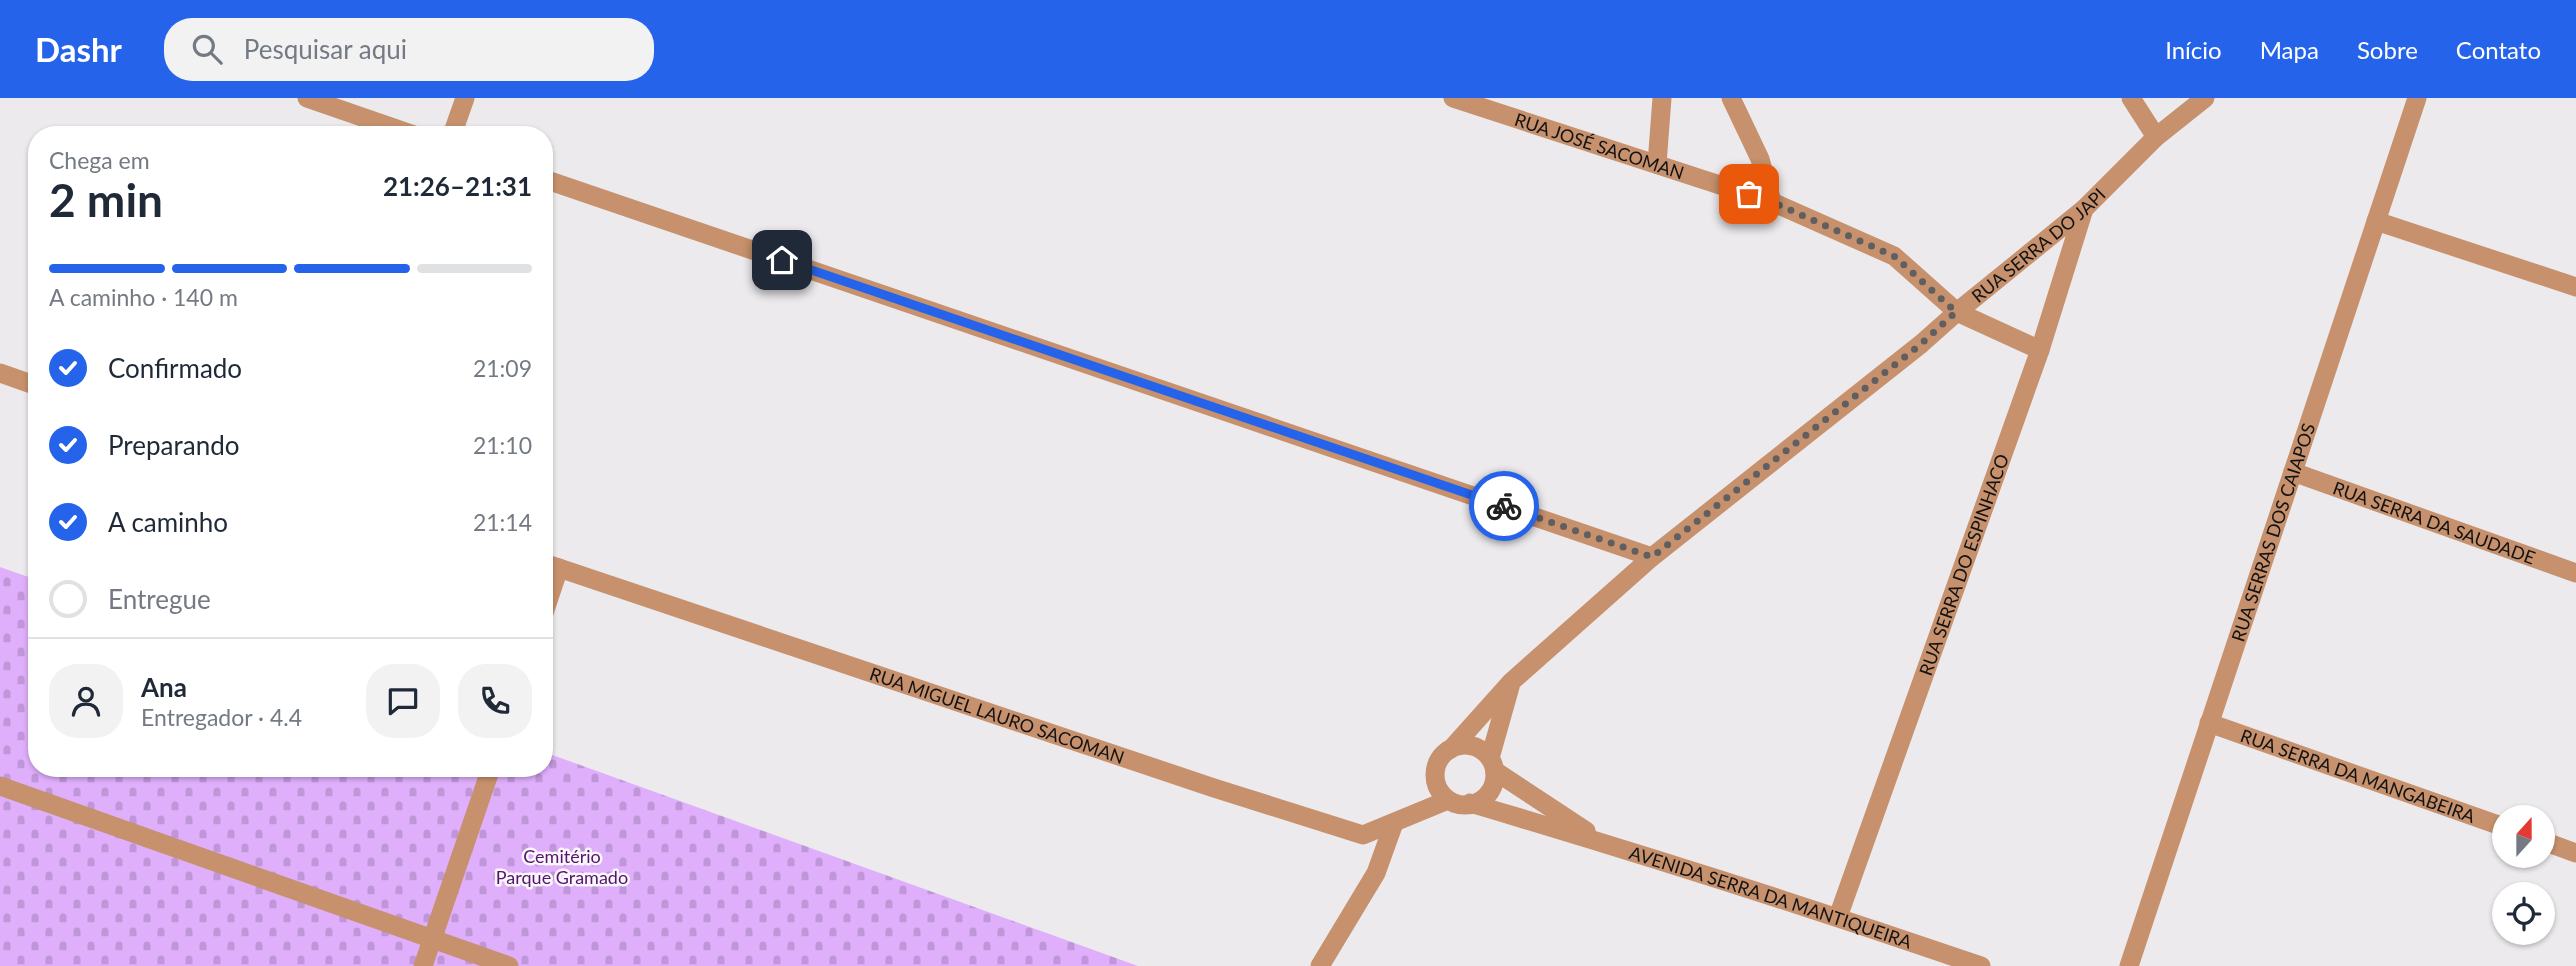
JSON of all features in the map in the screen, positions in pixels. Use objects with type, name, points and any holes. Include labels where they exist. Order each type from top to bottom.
[{"type":"street","points":[[307,98],[388,126]]},
{"type":"street","points":[[455,126],[465,98]]},
{"type":"street","name":"RUA JOSÉ SACOMAN","points":[[1453,98],[1772,202],[1894,256],[1956,312],[2040,350]]},
{"type":"street","points":[[1657,164],[1662,98]]},
{"type":"street","points":[[1731,98],[1760,159],[1772,202]]},
{"type":"street","points":[[2131,98],[2156,137]]},
{"type":"street","name":"RUA SERRA DO JAPI","points":[[1451,748],[1511,682],[1652,557],[1921,344],[1956,312],[2084,209],[2156,137],[2205,98]]},
{"type":"street","name":"RUA SERRAS DOS CAIAPOS","points":[[2129,966],[2417,98]]},
{"type":"street","points":[[553,182],[1652,557]]},
{"type":"street","name":"RUA SERRA DO ESPINHACO","points":[[1838,917],[2040,350],[2084,209]]},
{"type":"street","points":[[2376,221],[2576,287]]},
{"type":"street","points":[[0,373],[28,383]]},
{"type":"street","name":"RUA SERRA DA SAUDADE","points":[[2293,472],[2576,573]]},
{"type":"street","name":"RUA MIGUEL LAURO SACOMAN","points":[[553,566],[1214,788],[1363,835],[1448,800]]},
{"type":"street","points":[[1492,764],[1486,753],[1467,744],[1451,748],[1440,757],[1435,775],[1441,793],[1457,804],[1484,798],[1491,790],[1492,764],[1511,682]]},
{"type":"street","name":"RUA SERRA DA MANGABEIRA","points":[[2209,723],[2492,823]]},
{"type":"street","name":"AVENIDA SERRA DA MANTIQUEIRA","points":[[1492,764],[1601,842]]},
{"type":"street","points":[[423,966],[488,777]]},
{"type":"street","points":[[0,786],[509,966]]},
{"type":"street","name":"AVENIDA SERRA DA MANTIQUEIRA","points":[[1470,803],[1838,917],[1981,966]]},
{"type":"street","points":[[1320,966],[1376,873],[1394,823]]},
{"type":"street","points":[[2555,845],[2576,853]]},
{"type":"green space","name":"Cemitério Parque Gramado","points":[[0,567],[28,577],[28,777],[553,777],[553,755],[1138,966],[0,966]]},
{"type":"way so far","points":[[1504,506],[1652,557],[1921,344],[1956,312],[1894,256],[1749,194]]},
{"type":"route","points":[[782,260],[1504,506]]}]
